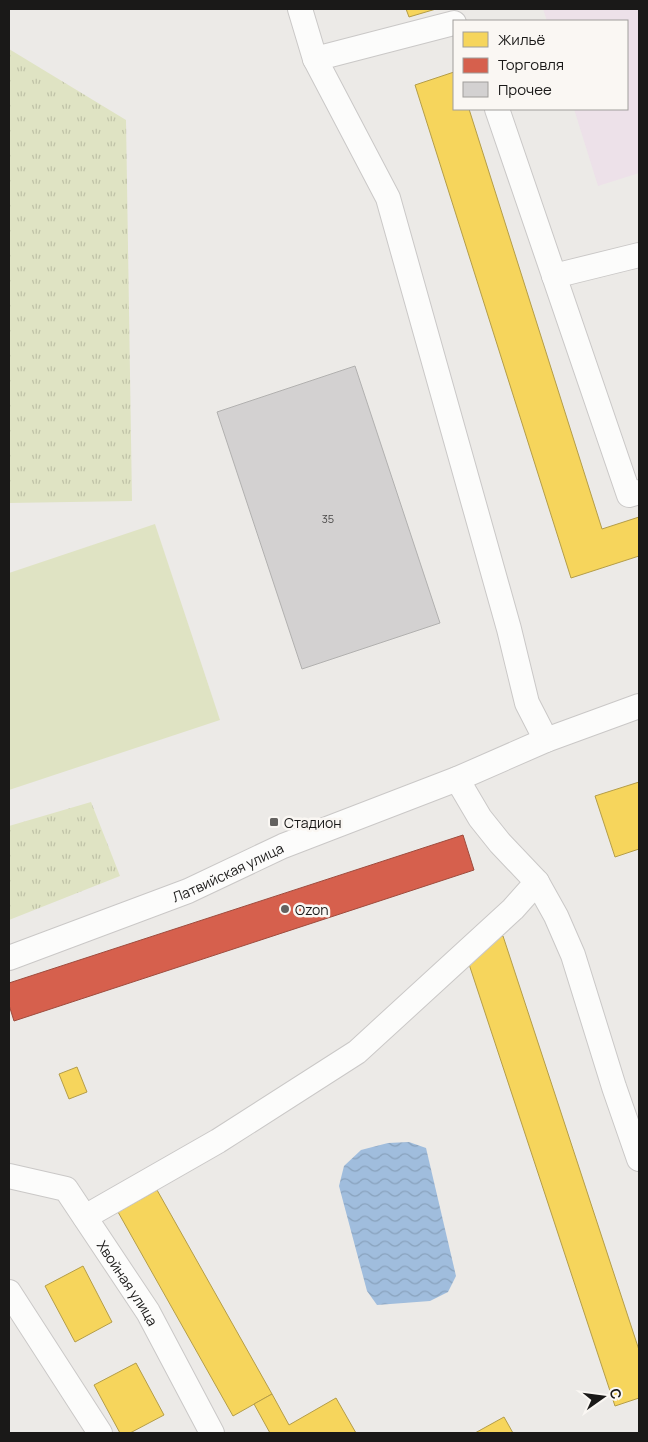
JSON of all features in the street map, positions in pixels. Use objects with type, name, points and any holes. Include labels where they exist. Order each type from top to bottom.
[{"type":"street","points":[[300,9],[315,59],[388,198],[509,630],[527,703],[546,740]]},
{"type":"street","points":[[315,59],[453,23]]},
{"type":"street","points":[[497,110],[629,495],[639,492]]},
{"type":"street","points":[[554,276],[639,255]]},
{"type":"street","name":"Латвийская улица","points":[[9,958],[188,891],[283,846],[457,779],[546,740],[639,706]]},
{"type":"street","points":[[457,779],[480,818],[500,843],[537,882],[556,916],[573,955],[639,1160]]},
{"type":"street","points":[[85,1217],[218,1141],[357,1052],[513,909],[537,882]]},
{"type":"street","name":"Хвойная улица","points":[[9,1176],[66,1189],[148,1312],[212,1433]]},
{"type":"street","points":[[9,1292],[100,1433]]},
{"type":"shaded area","points":[[543,9],[639,9],[639,173],[598,186],[574,110],[628,110],[628,20],[547,20]]},
{"type":"green space","points":[[9,49],[126,120],[132,501],[9,503]]},
{"type":"green space","points":[[155,524],[220,720],[9,790],[9,573]]},
{"type":"green space","points":[[91,802],[120,876],[9,920],[9,826]]},
{"type":"water","points":[[409,1142],[426,1148],[456,1276],[448,1292],[430,1301],[377,1305],[367,1291],[339,1186],[344,1166],[361,1150],[388,1143]]},
{"type":"building: Жильё","points":[[406,9],[436,9],[409,17]]},
{"type":"building: Жильё","points":[[453,72],[453,110],[469,110],[602,529],[639,517],[639,556],[571,578],[415,85]]},
{"type":"building: Жильё","points":[[639,782],[639,849],[615,857],[595,796]]},
{"type":"building: Жильё","points":[[503,936],[639,1350],[639,1398],[615,1406],[464,949]]},
{"type":"building: Жильё","points":[[77,1067],[87,1092],[69,1099],[59,1074]]},
{"type":"building: Жильё","points":[[157,1190],[272,1394],[233,1416],[118,1212]]},
{"type":"building: Жильё","points":[[83,1266],[112,1322],[75,1342],[45,1286]]},
{"type":"building: Жильё","points":[[136,1363],[164,1415],[130,1433],[120,1433],[94,1385]]},
{"type":"building: Жильё","points":[[272,1394],[289,1425],[336,1398],[356,1433],[270,1433],[254,1404]]},
{"type":"building: Жильё","points":[[504,1417],[513,1433],[475,1433]]},
{"type":"building: Торговля","points":[[463,835],[474,870],[14,1021],[9,1005],[9,983]]},
{"type":"building: Прочее","points":[[355,366],[440,623],[302,669],[217,412]]},
{"type":"place","name":"Стадион","points":[[274,822]]},
{"type":"place","name":"Ozon","points":[[285,909]]}]
